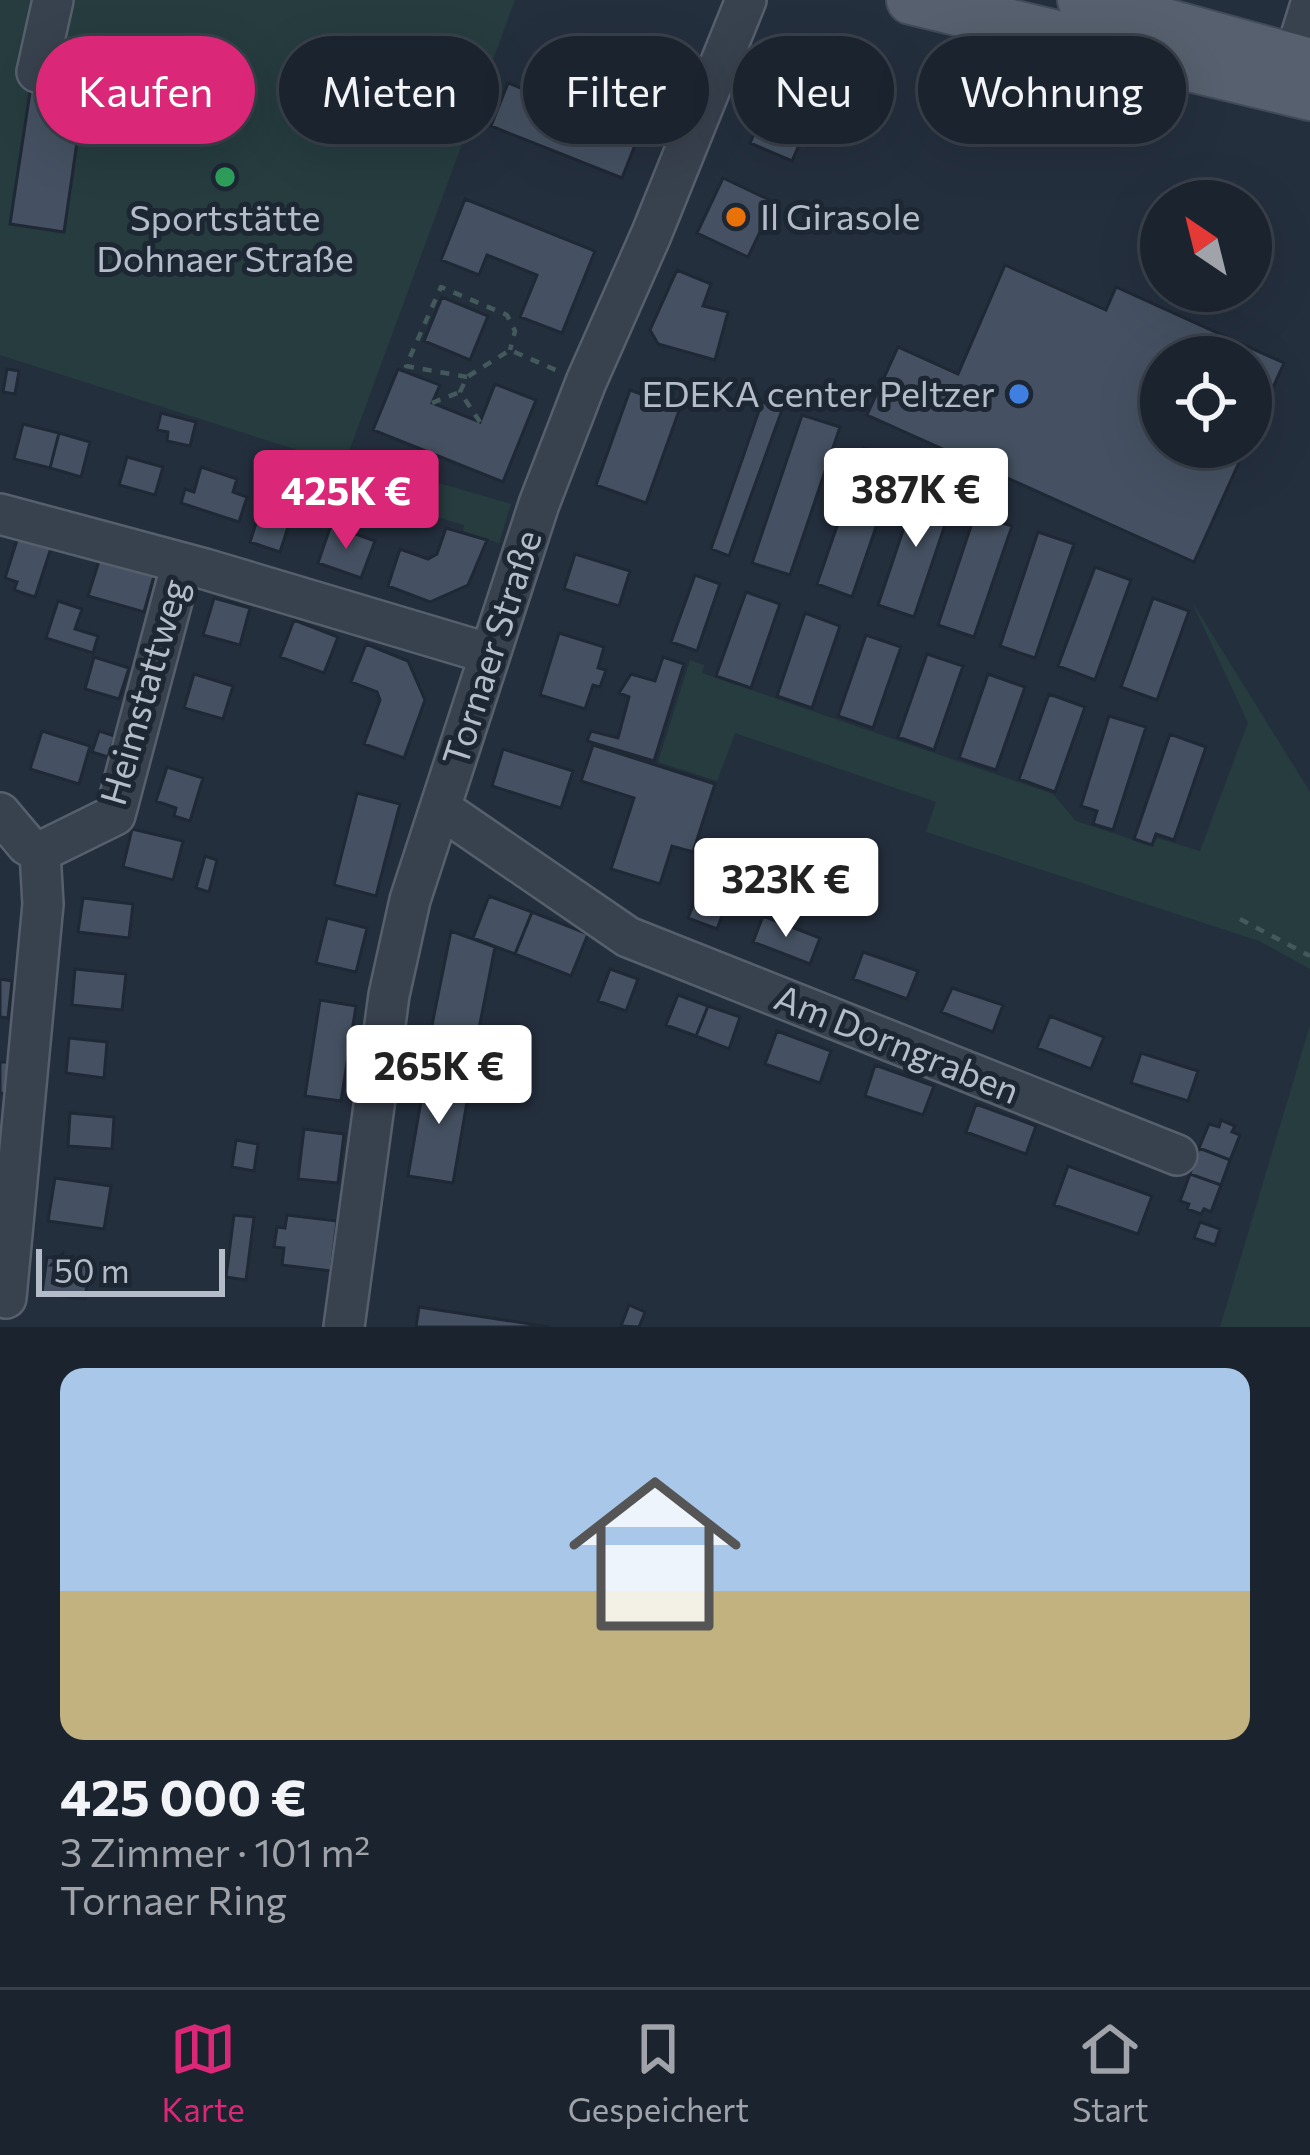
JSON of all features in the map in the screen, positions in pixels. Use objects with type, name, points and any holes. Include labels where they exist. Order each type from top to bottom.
[{"type":"main road","points":[[911,0],[1079,20],[1305,72]]},
{"type":"street","points":[[44,36],[52,0]]},
{"type":"street","name":"Tornaer Straße","points":[[709,89],[746,0]]},
{"type":"street","points":[[1305,72],[1310,8]]},
{"type":"street","name":"Tornaer Straße","points":[[344,1327],[389,995],[410,900],[538,504],[686,144]]},
{"type":"street","points":[[0,514],[182,562],[490,654]]},
{"type":"street","name":"Heimstattweg","points":[[40,852],[115,815],[182,562]]},
{"type":"street","name":"Am Dorngraben","points":[[440,808],[628,937],[1177,1155]]},
{"type":"street","points":[[0,812],[27,845],[40,852],[43,904],[12,1306]]},
{"type":"path","points":[[432,403],[460,392],[467,377],[510,350],[515,331],[507,316],[441,287],[406,366],[467,377]]},
{"type":"path","points":[[510,350],[586,382]]},
{"type":"path","points":[[460,392],[480,422]]},
{"type":"path","points":[[1240,919],[1310,956]]},
{"type":"green space","name":"Sportstätte Dohnaer Straße","points":[[0,0],[515,0],[499,44],[499,36],[279,36],[279,144],[462,144],[344,465],[0,355]]},
{"type":"green space","points":[[439,483],[511,504],[499,543],[430,515]]},
{"type":"green space","points":[[1192,602],[1310,792],[1310,969],[1259,941],[926,832],[936,802],[735,733],[717,781],[658,762],[690,660],[704,665],[702,673],[1053,794],[1076,821],[1152,846],[1157,838],[1200,851],[1248,723]]},
{"type":"green space","points":[[1310,1025],[1310,1327],[1220,1327]]},
{"type":"building","points":[[32,79],[36,80],[36,144],[77,144],[64,232],[10,224]]},
{"type":"building","points":[[508,83],[523,89],[523,139],[499,129],[499,106]]},
{"type":"building","points":[[536,144],[635,144],[622,178]]},
{"type":"building","points":[[752,144],[800,144],[792,161]]},
{"type":"building","name":"Il Girasole","points":[[723,178],[774,202],[748,257],[697,233]]},
{"type":"building","points":[[465,199],[595,251],[562,333],[520,317],[537,275],[487,255],[479,275],[441,260]]},
{"type":"building","name":"EDEKA center Peltzer","points":[[1005,265],[1106,310],[1116,287],[1140,298],[1140,312],[1171,312],[1224,336],[1140,336],[1140,468],[1237,468],[1194,562],[867,415],[898,347],[958,374]]},
{"type":"building","points":[[677,270],[711,284],[703,306],[728,312],[715,360],[658,344],[650,330]]},
{"type":"building","points":[[442,297],[488,316],[470,360],[424,341]]},
{"type":"building","name":"EDEKA center Peltzer","points":[[1272,358],[1284,363],[1272,390]]},
{"type":"building","points":[[7,369],[19,371],[15,394],[3,392]]},
{"type":"building","points":[[398,369],[440,385],[432,403],[480,422],[495,384],[536,400],[503,482],[373,430]]},
{"type":"building","points":[[630,390],[680,408],[646,503],[596,485]]},
{"type":"building","points":[[762,402],[782,410],[729,556],[711,549]]},
{"type":"building","points":[[161,413],[196,422],[190,446],[167,441],[168,432],[157,430]]},
{"type":"building","points":[[802,415],[840,427],[790,575],[752,563]]},
{"type":"building","points":[[23,424],[59,433],[50,468],[14,459]]},
{"type":"building","points":[[59,433],[90,442],[81,477],[50,468]]},
{"type":"building","points":[[864,448],[899,460],[852,597],[817,584]]},
{"type":"building","points":[[127,457],[163,467],[155,495],[119,485]]},
{"type":"building","points":[[201,467],[237,479],[233,492],[247,497],[239,522],[181,503],[185,489],[194,492]]},
{"type":"building","points":[[919,483],[955,495],[914,617],[878,605]]},
{"type":"building","points":[[261,508],[291,518],[280,552],[250,542]]},
{"type":"building","points":[[975,514],[1012,526],[974,637],[938,625]]},
{"type":"building","points":[[331,525],[375,541],[361,578],[318,563]]},
{"type":"building","points":[[446,528],[487,540],[468,585],[430,602],[388,586],[400,549],[428,559],[437,554]]},
{"type":"building","points":[[1038,532],[1074,544],[1035,658],[1000,646]]},
{"type":"building","points":[[18,537],[51,548],[35,597],[14,590],[17,582],[5,578]]},
{"type":"building","points":[[575,554],[630,571],[619,606],[564,589]]},
{"type":"building","points":[[99,561],[154,576],[144,612],[88,596]]},
{"type":"building","points":[[1095,567],[1131,580],[1095,680],[1058,666]]},
{"type":"building","points":[[695,575],[720,584],[697,651],[671,642]]},
{"type":"building","points":[[746,592],[780,604],[751,688],[716,676]]},
{"type":"building","points":[[214,598],[250,608],[240,645],[203,635]]},
{"type":"building","points":[[1153,598],[1189,611],[1157,700],[1121,687]]},
{"type":"building","points":[[58,601],[82,609],[75,629],[98,636],[93,653],[46,638]]},
{"type":"building","points":[[805,613],[840,626],[812,708],[777,696]]},
{"type":"building","points":[[294,620],[338,637],[324,673],[280,657]]},
{"type":"building","points":[[559,633],[604,647],[598,668],[606,670],[600,687],[593,685],[585,709],[540,695]]},
{"type":"building","points":[[866,635],[901,647],[873,728],[838,716]]},
{"type":"building","points":[[366,644],[408,661],[425,700],[404,758],[364,744],[380,700],[377,692],[351,682]]},
{"type":"building","points":[[927,654],[963,666],[934,750],[898,737]]},
{"type":"building","points":[[94,657],[129,668],[119,699],[85,689]]},
{"type":"building","points":[[663,657],[684,664],[654,761],[587,741],[591,731],[618,738],[629,697],[619,693],[631,674],[655,681]]},
{"type":"building","points":[[194,674],[233,686],[223,719],[184,708]]},
{"type":"building","points":[[988,674],[1025,687],[996,770],[959,758]]},
{"type":"building","points":[[1049,694],[1085,707],[1055,792],[1019,779]]},
{"type":"building","points":[[1109,716],[1146,727],[1113,830],[1093,824],[1097,811],[1081,806]]},
{"type":"building","points":[[42,731],[90,746],[79,784],[30,769]]},
{"type":"building","points":[[99,731],[115,736],[108,757],[92,752]]},
{"type":"building","points":[[1170,734],[1206,747],[1174,840],[1156,834],[1152,845],[1134,839]]},
{"type":"building","points":[[593,745],[715,784],[693,852],[672,846],[660,884],[611,869],[634,798],[581,781]]},
{"type":"building","points":[[503,749],[573,771],[561,808],[492,786]]},
{"type":"building","points":[[167,767],[203,778],[190,821],[174,816],[176,808],[156,801]]},
{"type":"building","points":[[357,793],[400,804],[376,896],[334,885]]},
{"type":"building","points":[[132,829],[183,841],[173,880],[123,867]]},
{"type":"building","points":[[205,856],[217,860],[209,892],[196,888]]},
{"type":"building","points":[[700,887],[729,898],[717,929],[688,918]]},
{"type":"building","points":[[489,896],[532,912],[515,954],[473,938]]},
{"type":"building","points":[[83,898],[133,904],[129,938],[78,932]]},
{"type":"building","points":[[532,912],[588,934],[571,976],[515,954]]},
{"type":"building","points":[[763,916],[820,938],[810,964],[753,942]]},
{"type":"building","points":[[327,918],[367,928],[356,972],[316,963]]},
{"type":"building","points":[[451,931],[495,947],[476,1044],[430,1035]]},
{"type":"building","points":[[863,952],[918,971],[907,999],[853,979]]},
{"type":"building","points":[[75,969],[126,974],[122,1010],[72,1005]]},
{"type":"building","points":[[610,969],[638,979],[626,1011],[598,1001]]},
{"type":"building","points":[[0,979],[12,981],[8,1018],[0,1017]]},
{"type":"building","points":[[952,988],[1003,1005],[993,1032],[941,1012]]},
{"type":"building","points":[[678,995],[708,1006],[696,1036],[666,1025]]},
{"type":"building","points":[[320,1000],[356,1006],[341,1101],[305,1096]]},
{"type":"building","points":[[708,1006],[740,1017],[729,1049],[696,1036]]},
{"type":"building","points":[[1050,1016],[1104,1037],[1091,1069],[1037,1048]]},
{"type":"building","points":[[777,1031],[831,1051],[820,1083],[765,1064]]},
{"type":"building","points":[[69,1038],[107,1042],[104,1078],[66,1073]]},
{"type":"building","points":[[1141,1053],[1198,1071],[1188,1101],[1131,1083]]},
{"type":"building","points":[[0,1062],[8,1062],[6,1094],[0,1093]]},
{"type":"building","points":[[875,1065],[934,1086],[923,1115],[865,1096]]},
{"type":"building","points":[[426,1072],[471,1079],[453,1183],[408,1176]]},
{"type":"building","points":[[976,1104],[1036,1126],[1026,1154],[966,1132]]},
{"type":"building","points":[[70,1113],[114,1117],[112,1149],[68,1146]]},
{"type":"building","points":[[1221,1120],[1235,1126],[1232,1132],[1240,1135],[1230,1160],[1199,1148],[1209,1124],[1219,1127]]},
{"type":"building","points":[[304,1129],[344,1134],[338,1183],[298,1179]]},
{"type":"building","points":[[236,1140],[258,1144],[254,1171],[232,1167]]},
{"type":"building","points":[[1199,1148],[1230,1160],[1221,1185],[1190,1174]]},
{"type":"building","points":[[1068,1166],[1152,1196],[1138,1234],[1054,1205]]},
{"type":"building","points":[[1190,1174],[1221,1185],[1211,1212],[1204,1209],[1201,1214],[1180,1201]]},
{"type":"building","points":[[55,1178],[111,1186],[104,1229],[48,1221]]},
{"type":"building","points":[[234,1215],[254,1217],[246,1280],[226,1277]]},
{"type":"building","points":[[287,1215],[337,1221],[331,1271],[282,1265],[284,1248],[274,1247],[277,1227],[285,1228]]},
{"type":"building","points":[[1200,1222],[1220,1229],[1215,1245],[1194,1238]]},
{"type":"building","points":[[47,1257],[90,1263],[85,1299],[42,1293]]},
{"type":"building","points":[[629,1305],[645,1312],[639,1327],[621,1326]]},
{"type":"building","points":[[419,1307],[550,1327],[416,1327]]},
{"type":"place","name":"Sportstätte Dohnaer Straße","points":[[225,177]]},
{"type":"place","name":"Il Girasole","points":[[736,217]]},
{"type":"place","name":"EDEKA center Peltzer","points":[[1019,394]]}]
